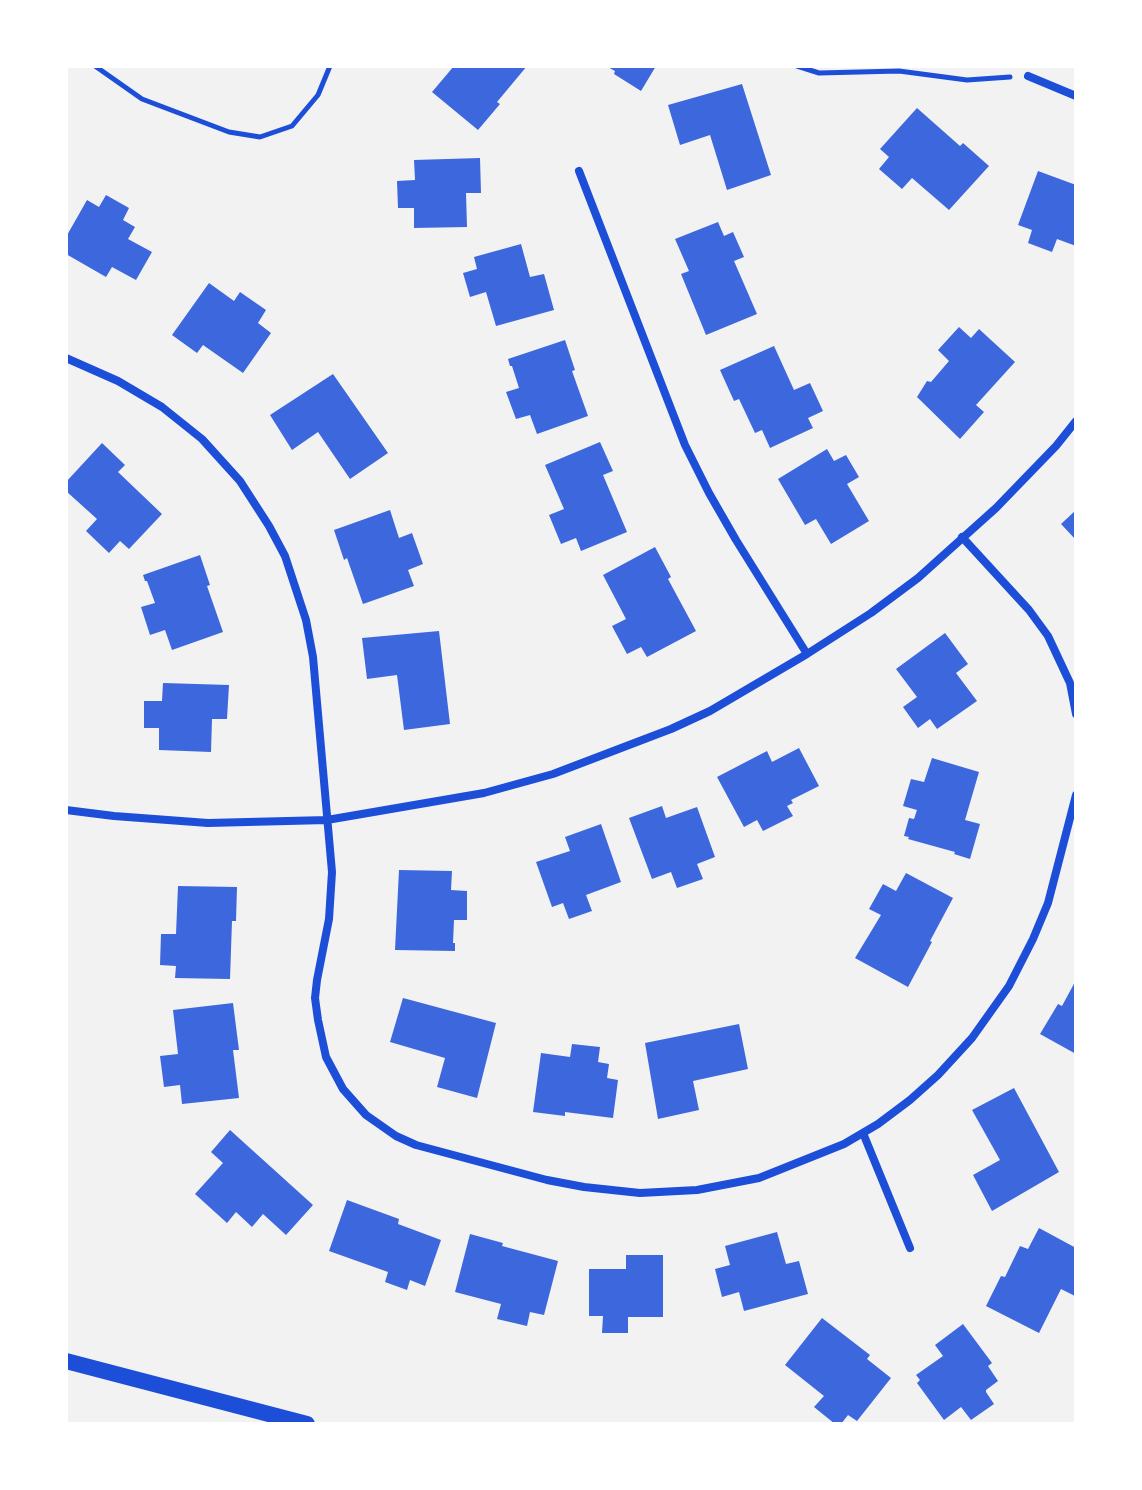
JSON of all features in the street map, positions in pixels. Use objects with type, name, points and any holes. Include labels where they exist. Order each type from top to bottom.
[{"type":"main road","points":[[66,1361],[307,1424]]},
{"type":"street","points":[[1028,76],[1076,96]]},
{"type":"street","points":[[579,171],[685,445],[736,540],[807,654]]},
{"type":"street","points":[[66,358],[118,381],[162,407],[202,439],[240,481],[285,556],[306,620],[313,657],[332,872],[329,919],[315,998],[326,1057],[343,1089],[366,1115],[396,1136],[416,1145],[547,1180],[640,1193],[697,1190],[759,1178],[844,1144],[878,1124],[938,1075],[972,1038],[1009,986],[1048,903],[1076,795]]},
{"type":"street","points":[[66,810],[208,823],[327,820],[484,793],[553,774],[710,711],[807,654],[883,604],[918,578],[996,508],[1076,421]]},
{"type":"street","points":[[962,537],[1029,610],[1048,636],[1070,683],[1076,714]]},
{"type":"street","points":[[863,1133],[910,1248]]},
{"type":"path","points":[[95,66],[142,99],[229,132],[260,137],[292,126],[318,95],[330,66]]},
{"type":"path","points":[[797,66],[819,73],[899,71],[967,80],[1028,76]]},
{"type":"building","points":[[454,66],[527,66],[478,130],[432,92]]},
{"type":"building","points":[[606,66],[656,66],[641,91]]},
{"type":"building","points":[[742,84],[771,175],[727,190],[710,135],[680,145],[668,105]]},
{"type":"building","points":[[917,108],[960,146],[963,143],[989,166],[949,210],[912,178],[902,189],[879,169],[889,157],[880,149]]},
{"type":"building","points":[[480,158],[481,193],[466,193],[467,227],[414,228],[414,208],[398,208],[397,181],[415,180],[414,160]]},
{"type":"building","points":[[1038,171],[1076,185],[1076,246],[1057,239],[1052,252],[1028,243],[1032,230],[1018,225]]},
{"type":"building","points":[[106,195],[129,208],[123,220],[135,227],[128,239],[152,252],[136,280],[112,267],[106,277],[66,254],[66,237],[87,200],[99,207]]},
{"type":"building","points":[[718,222],[724,236],[733,232],[744,257],[734,261],[757,314],[706,335],[681,274],[689,271],[675,239]]},
{"type":"building","points":[[521,244],[530,277],[544,274],[554,310],[496,326],[486,292],[470,297],[463,273],[477,269],[474,257]]},
{"type":"building","points":[[209,283],[234,301],[240,292],[266,310],[258,323],[271,333],[243,373],[203,345],[197,353],[172,335]]},
{"type":"building","points":[[959,327],[971,338],[979,329],[1015,362],[976,405],[984,412],[960,439],[917,397],[927,381],[931,382],[949,361],[938,350]]},
{"type":"building","points":[[565,340],[588,416],[537,434],[530,415],[516,419],[506,392],[519,388],[508,359]]},
{"type":"building","points":[[774,346],[794,390],[810,383],[823,411],[808,418],[813,428],[770,448],[762,430],[755,433],[739,399],[734,401],[720,370]]},
{"type":"building","points":[[333,374],[388,453],[350,479],[318,432],[292,450],[270,415]]},
{"type":"building","points":[[600,442],[613,471],[603,475],[627,532],[581,551],[576,538],[561,544],[549,515],[564,509],[545,465]]},
{"type":"building","points":[[102,443],[125,465],[118,472],[162,514],[129,549],[120,541],[109,553],[86,531],[97,519],[66,491],[66,482]]},
{"type":"building","points":[[827,449],[834,461],[846,455],[859,477],[847,484],[869,521],[831,544],[816,519],[805,525],[778,479]]},
{"type":"building","points":[[390,510],[399,538],[412,533],[423,564],[408,570],[414,586],[363,604],[334,530]]},
{"type":"building","points":[[1076,510],[1076,540],[1061,524]]},
{"type":"building","points":[[655,547],[696,631],[647,657],[641,647],[627,654],[612,626],[626,619],[603,575]]},
{"type":"building","points":[[200,555],[223,632],[172,650],[165,630],[150,635],[141,607],[155,603],[143,575]]},
{"type":"building","points":[[439,631],[450,724],[404,730],[397,675],[367,679],[362,638]]},
{"type":"building","points":[[945,633],[968,664],[956,673],[977,701],[937,729],[930,719],[918,728],[903,707],[917,697],[896,669]]},
{"type":"building","points":[[163,683],[229,685],[227,719],[212,719],[211,752],[159,750],[159,728],[144,728],[144,701],[162,701]]},
{"type":"building","points":[[799,748],[819,786],[791,800],[793,803],[787,806],[793,816],[763,831],[757,820],[744,827],[717,777],[767,751],[772,762]]},
{"type":"building","points":[[932,758],[979,772],[965,820],[980,824],[970,859],[904,836],[909,818],[914,819],[917,810],[903,806],[911,779],[924,782]]},
{"type":"building","points":[[662,806],[666,818],[697,807],[715,857],[697,864],[703,879],[677,888],[671,872],[652,879],[629,818]]},
{"type":"building","points":[[601,824],[621,882],[586,895],[592,911],[569,919],[563,903],[552,907],[536,862],[570,851],[565,837]]},
{"type":"building","points":[[399,870],[452,871],[451,890],[467,891],[467,920],[454,920],[455,951],[395,950]]},
{"type":"building","points":[[906,873],[953,898],[908,987],[855,958],[881,915],[869,909],[883,884],[896,891]]},
{"type":"building","points":[[178,886],[237,887],[236,921],[232,921],[230,979],[175,978],[176,966],[160,965],[161,934],[176,934]]},
{"type":"building","points":[[1076,980],[1076,1054],[1040,1034],[1058,1004],[1062,1006]]},
{"type":"building","points":[[403,998],[496,1023],[477,1098],[437,1087],[445,1058],[390,1042]]},
{"type":"building","points":[[233,1003],[239,1050],[233,1050],[239,1098],[182,1104],[180,1085],[164,1087],[160,1056],[178,1054],[173,1010]]},
{"type":"building","points":[[739,1024],[748,1069],[693,1081],[699,1110],[658,1119],[645,1043]]},
{"type":"building","points":[[572,1044],[600,1047],[598,1062],[609,1064],[607,1078],[618,1080],[613,1118],[533,1112],[541,1053],[570,1057]]},
{"type":"building","points":[[1014,1088],[1059,1172],[992,1211],[973,1175],[1000,1160],[972,1110]]},
{"type":"building","points":[[230,1130],[313,1205],[286,1235],[263,1214],[252,1227],[236,1212],[227,1223],[195,1194],[223,1163],[211,1152]]},
{"type":"building","points":[[347,1200],[399,1219],[398,1224],[441,1240],[425,1286],[410,1280],[407,1290],[385,1282],[388,1272],[329,1251]]},
{"type":"building","points":[[1039,1228],[1076,1248],[1076,1294],[1061,1289],[1039,1333],[986,1306],[1020,1246],[1028,1249]]},
{"type":"building","points":[[777,1232],[786,1264],[799,1261],[808,1294],[744,1311],[739,1292],[722,1297],[715,1269],[730,1265],[725,1246]]},
{"type":"building","points":[[470,1234],[558,1261],[544,1315],[530,1312],[527,1326],[497,1319],[501,1304],[455,1292]]},
{"type":"building","points":[[626,1255],[663,1255],[663,1317],[628,1317],[628,1333],[602,1333],[603,1316],[589,1316],[589,1269],[626,1269]]},
{"type":"building","points":[[822,1318],[870,1355],[867,1359],[891,1378],[857,1421],[848,1415],[841,1424],[835,1424],[814,1407],[824,1396],[785,1365]]},
{"type":"building","points":[[963,1324],[992,1363],[988,1366],[998,1381],[986,1392],[994,1404],[971,1420],[961,1407],[944,1420],[917,1383],[920,1380],[916,1375],[943,1356],[935,1345]]}]
